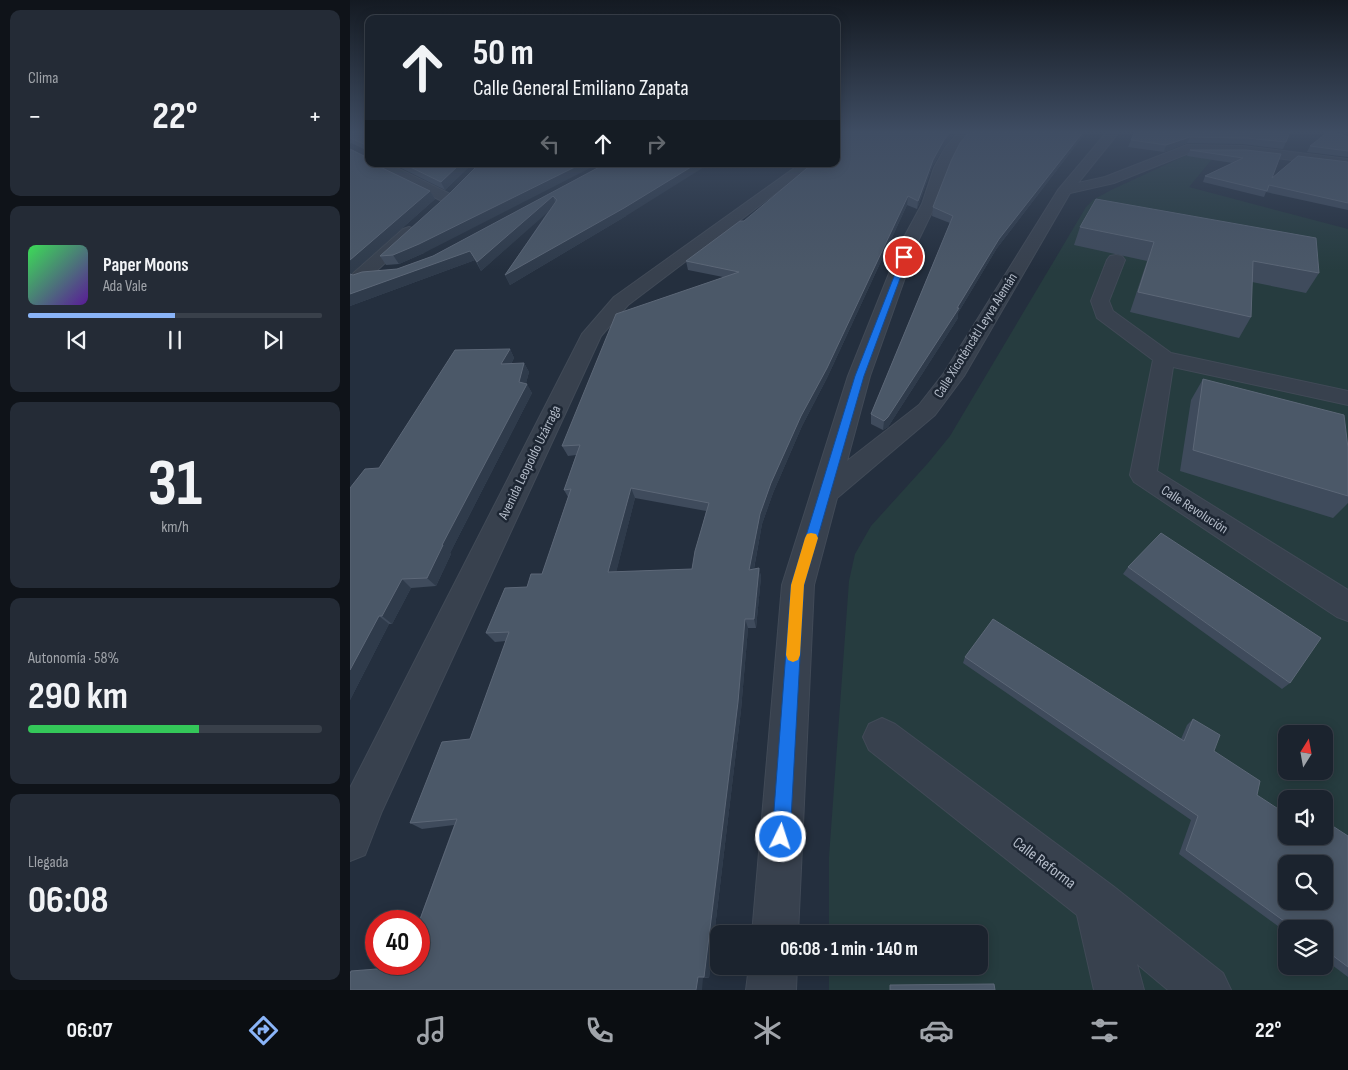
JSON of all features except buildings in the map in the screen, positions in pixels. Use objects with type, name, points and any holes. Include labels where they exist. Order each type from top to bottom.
[{"type":"street","points":[[407,178],[447,198]]},
{"type":"street","name":"Avenida Leopoldo Uzárraga","points":[[350,840],[364,804],[592,334],[620,301],[789,178]]},
{"type":"street","points":[[776,925],[798,585],[859,376],[910,241],[929,204],[939,178]]},
{"type":"street","name":"Calle Xicoténcátl Leyva Alemán","points":[[825,493],[927,410],[952,376],[1065,190],[1075,178]]},
{"type":"street","points":[[1065,190],[1114,178]]},
{"type":"street","points":[[433,211],[461,184]]},
{"type":"street","points":[[350,286],[419,223]]},
{"type":"street","points":[[1116,260],[1100,302],[1104,314],[1164,358],[1348,398]]},
{"type":"street","points":[[364,274],[392,272]]},
{"type":"street","name":"Calle Revolución","points":[[1164,358],[1142,475],[1348,607]]},
{"type":"street","name":"Calle Reforma","points":[[882,737],[1097,902],[1206,990]]},
{"type":"street","points":[[1097,902],[1119,990]]},
{"type":"street","points":[[771,990],[772,975]]},
{"type":"green space","points":[[1137,178],[1196,178],[1189,187],[1348,229],[1348,990],[829,990],[829,975],[988,975],[988,925],[829,925],[829,857],[849,581],[855,554],[871,526],[950,436],[1086,207],[1093,200]]},
{"type":"slow traffic","points":[[793,655],[798,585],[811,538]]},
{"type":"route","points":[[781,837],[798,585],[859,376],[904,257]]}]
